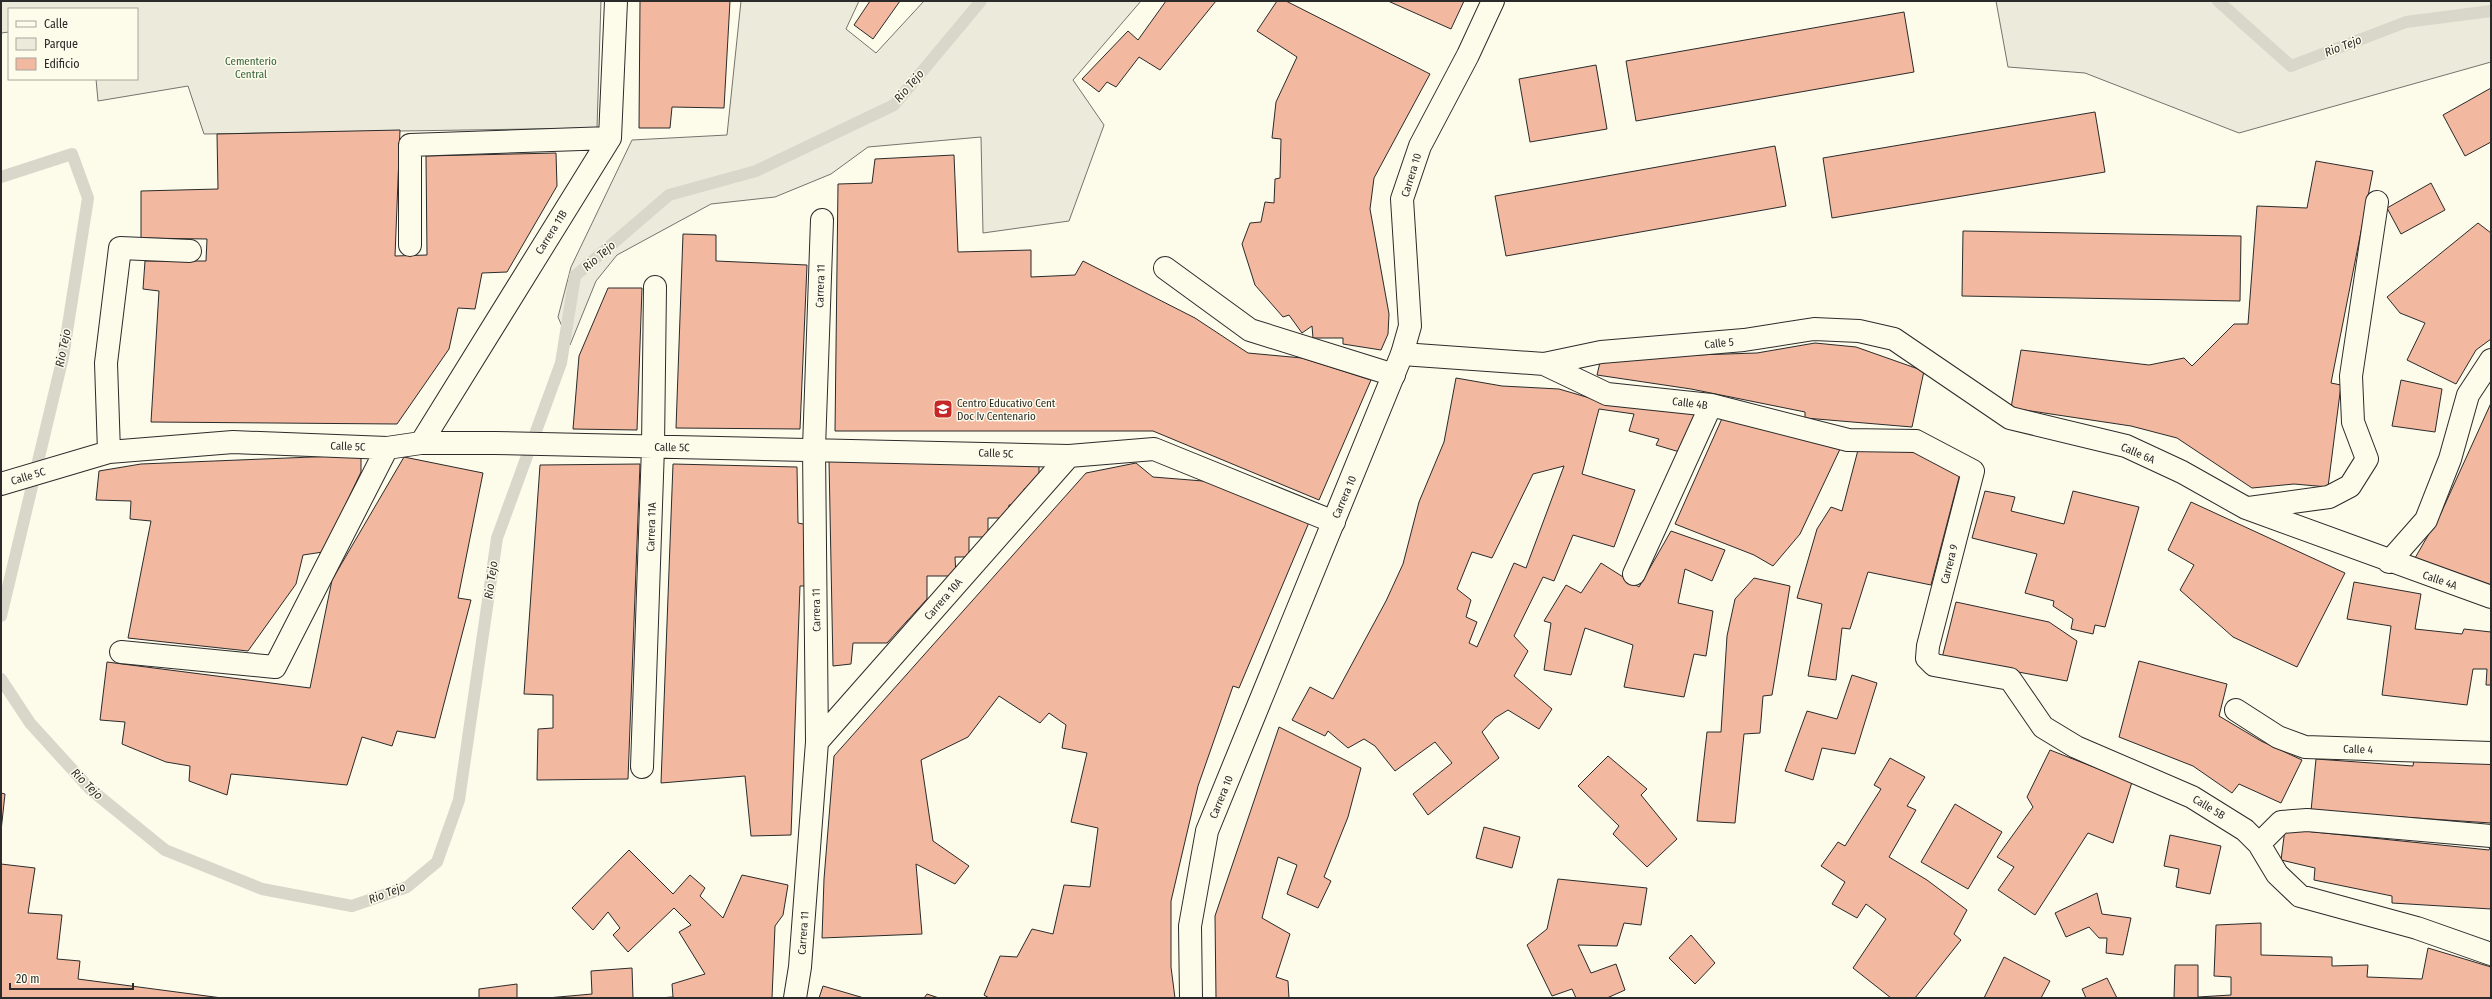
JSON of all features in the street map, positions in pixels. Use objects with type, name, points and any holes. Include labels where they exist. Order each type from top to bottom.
[{"type":"street","name":"Carrera 11B","points":[[421,443],[610,138],[616,1]]},
{"type":"street","name":"Carrera 10","points":[[1191,998],[1190,926],[1207,831],[1402,354],[1410,326],[1402,198],[1420,146],[1468,55],[1493,1]]},
{"type":"street","points":[[410,245],[410,145],[610,138]]},
{"type":"street","points":[[2246,508],[2329,497],[2350,486],[2367,459],[2353,422],[2351,376],[2377,202]]},
{"type":"street","name":"Carrera 11","points":[[795,998],[800,967],[818,742],[814,448],[822,220]]},
{"type":"street","points":[[99,454],[106,363],[120,248],[190,250]]},
{"type":"street","points":[[1165,268],[1250,330],[1394,374]]},
{"type":"street","name":"Carrera 11A","points":[[642,766],[653,447],[655,287]]},
{"type":"street","name":"Calle 5","points":[[1544,364],[1601,352],[1744,340],[1814,329],[1859,331],[1894,338]]},
{"type":"street","name":"Calle 6A","points":[[1894,338],[2010,418],[2126,446],[2182,472],[2246,508],[2389,562]]},
{"type":"street","name":"Calle 4B","points":[[1402,354],[1544,364],[1607,394],[1711,405],[1848,440],[1916,441],[1973,471]]},
{"type":"street","points":[[2389,562],[2426,520],[2450,459],[2468,395],[2491,360]]},
{"type":"street","points":[[1634,574],[1711,405]]},
{"type":"street","name":"Calle 5C","points":[[3,483],[99,454],[233,442],[387,448],[421,443],[814,448],[1069,456],[1154,449],[1334,522]]},
{"type":"street","points":[[121,652],[275,667],[387,448]]},
{"type":"street","name":"Carrera 10A","points":[[818,742],[1069,456]]},
{"type":"street","name":"Carrera 9","points":[[1927,658],[1928,646],[1973,471]]},
{"type":"street","name":"Calle 4A","points":[[2389,562],[2491,598]]},
{"type":"street","name":"Calle 5B","points":[[1927,658],[1934,665],[2010,679],[2043,727],[2076,747],[2192,797],[2245,830],[2259,844],[2277,874],[2300,896],[2417,928],[2491,954]]},
{"type":"street","name":"Calle 4","points":[[2236,710],[2278,738],[2305,747],[2491,753]]},
{"type":"street","points":[[2259,844],[2281,822],[2307,820],[2491,836]]},
{"type":"street","points":[[2466,945],[2491,943]]},
{"type":"green space","name":"Cementerio Central","points":[[1,1],[601,1],[597,128],[204,134],[188,86],[98,101],[96,80],[138,80],[138,8],[8,8],[8,32],[1,33]]},
{"type":"green space","points":[[741,1],[859,1],[846,29],[876,53],[924,1],[1141,1],[1073,80],[1104,125],[1069,221],[983,233],[981,137],[868,147],[831,174],[775,197],[711,204],[617,255],[596,281],[570,345],[558,317],[571,267],[632,140],[727,135]]},
{"type":"green space","points":[[1996,1],[2491,1],[2491,62],[2239,133],[2085,73],[2008,67]]},
{"type":"building","points":[[640,1],[730,1],[724,108],[672,107],[670,128],[639,128]]},
{"type":"building","points":[[870,1],[900,1],[873,39],[854,25]]},
{"type":"building","points":[[1166,1],[1216,1],[1160,70],[1139,57],[1116,87],[1107,82],[1099,92],[1082,79],[1128,31],[1138,40]]},
{"type":"building","points":[[1277,1],[1286,1],[1430,74],[1374,178],[1370,209],[1389,314],[1388,334],[1381,350],[1343,344],[1343,338],[1313,338],[1312,326],[1302,333],[1289,315],[1283,317],[1255,285],[1242,244],[1250,223],[1261,222],[1265,202],[1274,203],[1275,179],[1280,178],[1281,139],[1272,138],[1276,102],[1297,57],[1257,31]]},
{"type":"building","points":[[1388,1],[1464,1],[1451,29]]},
{"type":"building","points":[[1904,12],[1914,72],[1636,121],[1626,61]]},
{"type":"building","points":[[1596,65],[1607,129],[1530,142],[1519,79]]},
{"type":"building","points":[[2491,88],[2491,142],[2465,156],[2443,115]]},
{"type":"building","points":[[2095,112],[2105,172],[1832,218],[1823,158]]},
{"type":"building","points":[[400,130],[395,256],[427,255],[426,156],[556,153],[557,186],[507,272],[482,273],[475,309],[458,308],[449,349],[397,424],[151,422],[159,291],[143,289],[145,261],[206,261],[207,239],[141,238],[141,191],[218,189],[217,134]]},
{"type":"building","points":[[1775,146],[1786,206],[1506,256],[1495,196]]},
{"type":"building","points":[[954,155],[958,252],[1031,250],[1031,277],[1075,275],[1083,261],[1195,318],[1248,353],[1302,358],[1371,380],[1319,500],[1153,431],[835,431],[838,184],[872,183],[875,159]]},
{"type":"building","points":[[2316,161],[2373,171],[2331,383],[2341,385],[2328,487],[2294,484],[2252,488],[2177,438],[2131,426],[2011,408],[2021,350],[2149,365],[2184,358],[2192,366],[2234,324],[2248,324],[2257,206],[2307,208]]},
{"type":"building","points":[[2431,183],[2445,210],[2401,234],[2387,208]]},
{"type":"building","points":[[2478,223],[2491,233],[2491,339],[2476,350],[2456,384],[2407,360],[2425,323],[2400,313],[2387,297]]},
{"type":"building","points":[[1963,231],[2241,236],[2240,301],[1962,296]]},
{"type":"building","points":[[683,234],[716,235],[716,261],[807,265],[800,429],[676,428]]},
{"type":"building","points":[[608,288],[642,288],[637,430],[573,429],[579,356]]},
{"type":"building","points":[[1815,343],[1856,347],[1924,371],[1912,427],[1805,418],[1805,412],[1691,389],[1597,375],[1601,358],[1757,353]]},
{"type":"building","points":[[1456,378],[1502,386],[1559,389],[1600,401],[1699,411],[1683,453],[1656,445],[1659,439],[1629,431],[1634,414],[1599,409],[1582,474],[1635,490],[1614,547],[1573,535],[1554,581],[1543,577],[1514,636],[1528,651],[1514,676],[1552,709],[1539,729],[1508,710],[1495,718],[1482,732],[1499,758],[1428,815],[1413,794],[1452,763],[1435,742],[1395,771],[1375,746],[1364,739],[1348,748],[1328,731],[1325,736],[1292,720],[1310,687],[1333,699],[1386,601],[1403,564],[1419,502],[1444,442]],"holes":[[[1564,466],[1526,568],[1514,563],[1477,647],[1469,643],[1477,622],[1466,617],[1471,600],[1457,589],[1472,552],[1492,558],[1533,474]]]},
{"type":"building","points":[[2401,380],[2442,389],[2435,432],[2392,426]]},
{"type":"building","points":[[2491,403],[2491,585],[2415,558],[2441,513]]},
{"type":"building","points":[[1724,414],[1841,447],[1800,534],[1773,566],[1754,555],[1675,524]]},
{"type":"building","points":[[1858,450],[1917,452],[1961,470],[1931,585],[1868,572],[1850,629],[1842,628],[1836,680],[1808,676],[1822,604],[1797,598],[1817,529],[1831,507],[1842,511]]},
{"type":"building","points":[[361,455],[361,472],[323,552],[303,555],[296,584],[248,651],[128,638],[151,521],[130,519],[131,501],[96,500],[99,471],[141,464]]},
{"type":"building","points":[[404,457],[483,473],[458,598],[471,600],[435,738],[397,731],[392,746],[362,737],[347,785],[231,774],[227,795],[189,781],[190,766],[166,762],[122,744],[125,722],[100,720],[107,662],[310,688],[332,580]]},
{"type":"building","points":[[829,460],[1039,462],[1039,489],[1024,489],[1024,505],[1009,505],[1008,518],[988,518],[988,537],[969,537],[969,557],[955,557],[956,576],[927,576],[927,599],[887,643],[853,643],[851,664],[833,666]]},
{"type":"building","points":[[1136,463],[1153,477],[1228,483],[1310,520],[1239,688],[1233,686],[1198,786],[1171,901],[1171,967],[1175,998],[989,998],[984,995],[1000,956],[1017,957],[1032,929],[1053,934],[1064,885],[1090,887],[1098,828],[1071,822],[1087,753],[1062,748],[1066,725],[1049,713],[1040,723],[999,696],[968,737],[921,760],[933,841],[969,866],[955,884],[916,864],[922,934],[822,938],[824,879],[834,756],[1086,473]]},
{"type":"building","points":[[640,464],[628,779],[537,780],[538,729],[553,728],[553,695],[524,694],[540,465]]},
{"type":"building","points":[[673,464],[797,467],[798,523],[808,525],[809,586],[800,586],[791,835],[751,836],[745,776],[661,783]]},
{"type":"building","points":[[1985,491],[2015,497],[2011,511],[2064,524],[2073,491],[2139,507],[2105,627],[2095,625],[2093,634],[2071,629],[2073,619],[2053,606],[2054,601],[2025,593],[2037,554],[1972,538]]},
{"type":"building","points":[[2191,502],[2345,573],[2297,667],[2233,637],[2180,590],[2194,565],[2168,550]]},
{"type":"building","points":[[1671,531],[1725,550],[1712,581],[1685,569],[1678,603],[1713,611],[1706,656],[1694,654],[1684,697],[1624,687],[1633,645],[1585,628],[1571,675],[1544,670],[1551,623],[1544,621],[1566,585],[1581,593],[1601,563],[1639,587]]},
{"type":"building","points":[[1754,578],[1790,586],[1772,695],[1763,696],[1760,733],[1744,734],[1735,823],[1697,821],[1707,732],[1721,732],[1727,636],[1735,599]]},
{"type":"building","points":[[2354,582],[2421,594],[2415,629],[2462,634],[2464,629],[2491,632],[2491,685],[2486,685],[2487,669],[2473,669],[2467,705],[2382,695],[2391,626],[2347,619]]},
{"type":"building","points":[[1956,602],[2049,622],[2077,641],[2067,681],[1942,658]]},
{"type":"building","points":[[2139,661],[2227,684],[2219,716],[2261,741],[2302,760],[2281,803],[2239,784],[2232,793],[2193,766],[2119,737]]},
{"type":"building","points":[[1852,675],[1877,683],[1855,754],[1822,748],[1813,780],[1785,771],[1807,711],[1837,719]]},
{"type":"building","points":[[1279,727],[1361,768],[1348,817],[1324,877],[1331,881],[1318,908],[1287,894],[1297,865],[1278,857],[1262,918],[1290,934],[1276,977],[1288,981],[1289,998],[1216,998],[1215,916]]},
{"type":"building","points":[[2050,750],[2132,782],[2113,843],[2088,833],[2035,915],[1998,890],[2014,867],[1997,857],[2033,807],[2027,797]]},
{"type":"building","points":[[1608,756],[1647,789],[1641,795],[1677,839],[1647,867],[1613,834],[1619,826],[1578,786]]},
{"type":"building","points":[[1890,758],[1925,777],[1907,806],[1916,810],[1889,857],[1927,880],[1967,910],[1954,934],[1961,940],[1915,998],[1891,998],[1853,968],[1886,919],[1866,904],[1857,918],[1832,904],[1845,882],[1821,866],[1838,842],[1845,846],[1881,789],[1874,785]]},
{"type":"building","points":[[2316,759],[2413,766],[2414,759],[2491,763],[2491,823],[2311,811]]},
{"type":"building","points":[[1,793],[5,794],[1,831]]},
{"type":"building","points":[[1955,804],[2002,832],[1968,889],[1921,862]]},
{"type":"building","points":[[1484,827],[1520,837],[1512,868],[1476,858]]},
{"type":"building","points":[[2285,829],[2489,850],[2491,845],[2491,909],[2392,903],[2392,896],[2314,880],[2315,868],[2281,860]]},
{"type":"building","points":[[2170,835],[2221,846],[2210,894],[2176,887],[2179,869],[2164,866]]},
{"type":"building","points":[[629,850],[673,894],[690,875],[705,888],[700,896],[723,918],[742,875],[788,885],[783,915],[775,926],[772,998],[658,998],[673,997],[672,984],[705,974],[679,932],[691,925],[674,908],[628,952],[613,935],[620,928],[608,912],[593,930],[572,908]]},
{"type":"building","points":[[1,864],[35,868],[28,913],[62,915],[57,959],[80,961],[78,979],[222,998],[1,998]]},
{"type":"building","points":[[1558,879],[1647,888],[1641,925],[1624,923],[1617,946],[1578,945],[1591,973],[1616,964],[1625,990],[1607,998],[1576,998],[1572,989],[1552,996],[1527,945],[1547,929]]},
{"type":"building","points":[[2097,893],[2102,914],[2131,918],[2123,955],[2106,953],[2107,938],[2099,938],[2089,927],[2066,937],[2055,913]]},
{"type":"building","points":[[2261,923],[2261,955],[2332,957],[2332,966],[2368,965],[2367,977],[2422,979],[2428,948],[2491,967],[2491,998],[2174,998],[2175,965],[2198,965],[2198,997],[2231,995],[2231,977],[2214,976],[2216,925]]},
{"type":"building","points":[[1691,935],[1715,963],[1695,984],[1669,958]]},
{"type":"building","points":[[2004,957],[2050,981],[2041,998],[1984,998]]},
{"type":"building","points":[[632,968],[633,998],[547,998],[592,994],[591,971]]},
{"type":"building","points":[[2107,978],[2117,998],[2086,998],[2082,989]]},
{"type":"building","points":[[517,984],[517,998],[479,998],[479,989]]},
{"type":"building","points":[[823,986],[864,998],[819,998]]},
{"type":"building","points":[[927,994],[939,998],[924,998]]},
{"type":"waterway","name":"Rio Tejo","points":[[1,679],[30,723],[90,789],[165,850],[262,889],[352,906],[407,887],[437,862],[459,800],[497,538],[561,363],[575,276],[669,195],[756,171],[894,105],[981,1]]},
{"type":"waterway","name":"Rio Tejo","points":[[2218,1],[2291,66],[2406,22],[2491,11]]},
{"type":"waterway","name":"Rio Tejo","points":[[1,177],[72,154],[88,198],[63,357],[1,616]]},
{"type":"place","name":"Centro Educativo Cent Doc Iv Centenario","points":[[943,409]]}]
